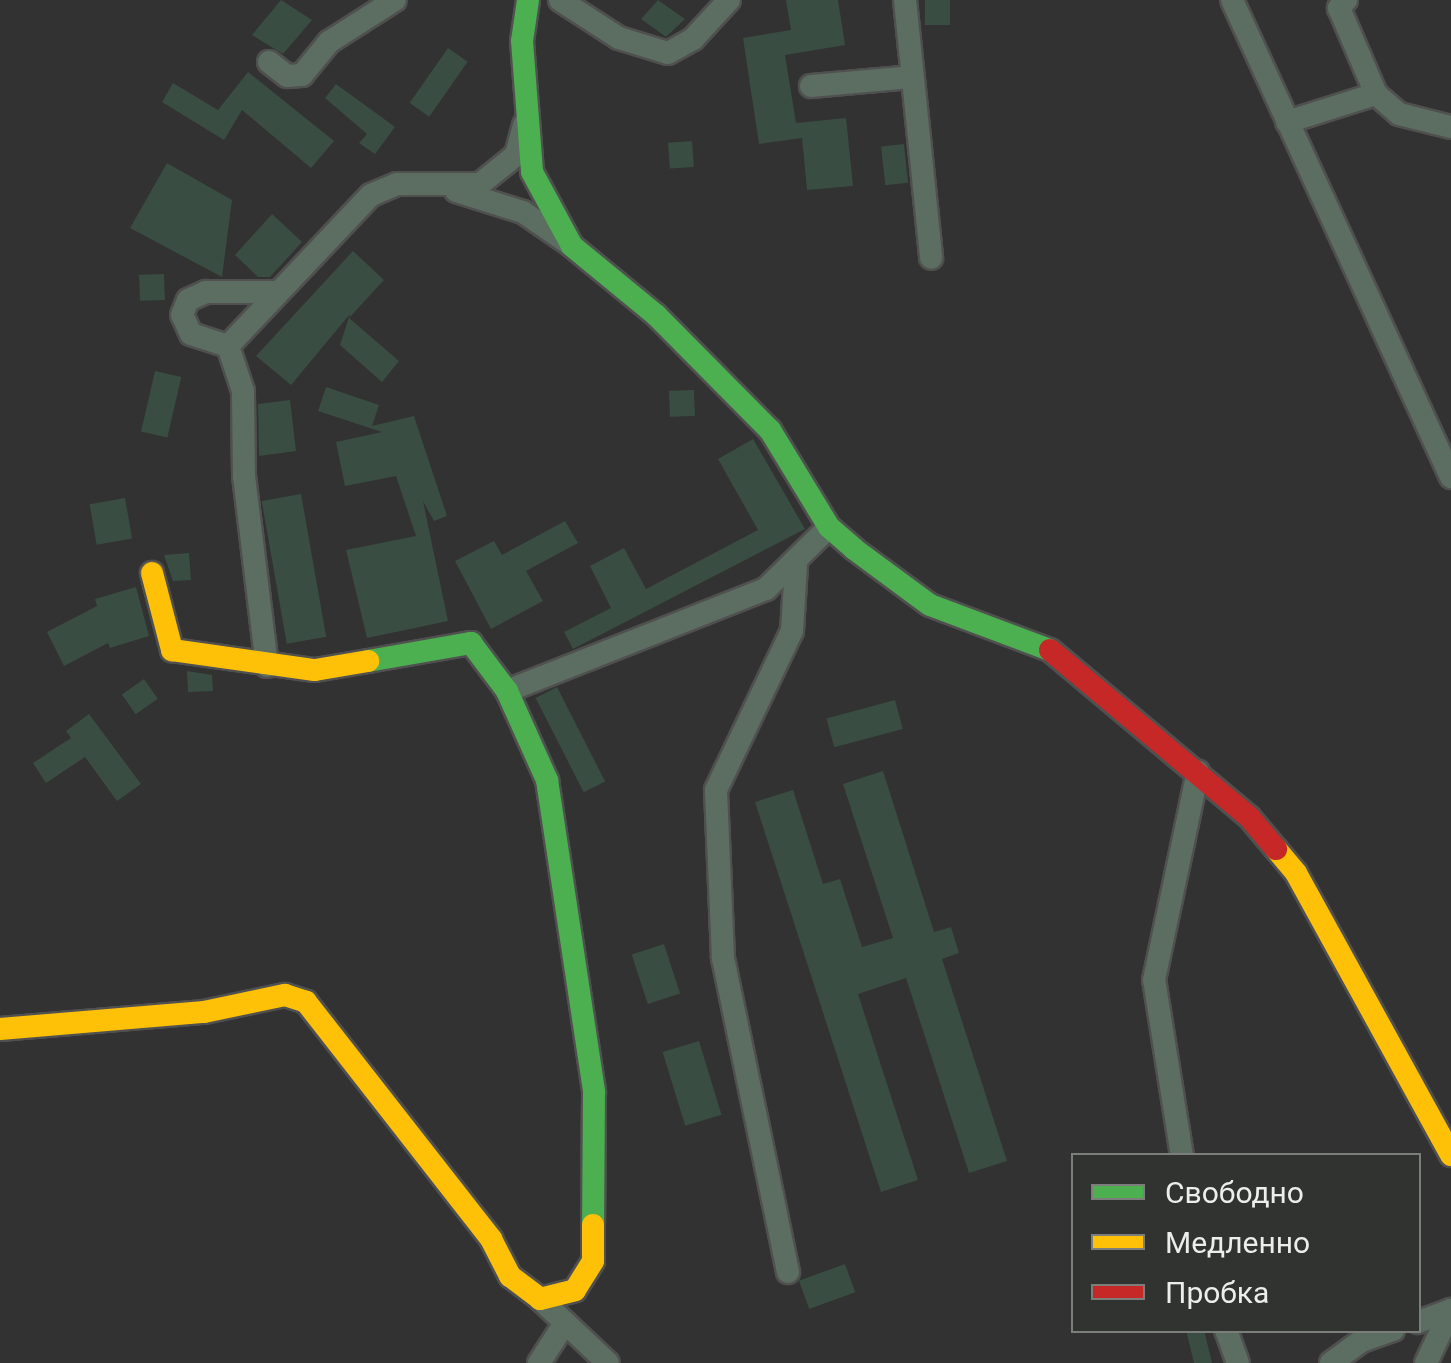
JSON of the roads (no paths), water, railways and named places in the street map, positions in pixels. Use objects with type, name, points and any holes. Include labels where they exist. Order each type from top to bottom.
[{"type":"street","points":[[268,62],[287,76],[302,75],[329,42],[395,0]]},
{"type":"street","points":[[528,0],[522,41],[532,172],[572,246]]},
{"type":"street","points":[[560,0],[619,38],[668,54],[693,39],[729,0]]},
{"type":"street","points":[[905,0],[931,258]]},
{"type":"street","points":[[1232,0],[1451,477]]},
{"type":"street","points":[[1346,0],[1339,8],[1376,94],[1399,114],[1451,128]]},
{"type":"street","points":[[811,86],[910,77]]},
{"type":"street","points":[[1287,122],[1376,94]]},
{"type":"street","points":[[448,188],[497,174],[516,155],[526,117]]},
{"type":"street","points":[[228,346],[371,195],[397,184],[448,188],[523,212],[572,246],[656,315],[770,430],[829,526],[930,604],[1062,654],[1198,772],[1296,874],[1451,1155]]},
{"type":"street","points":[[228,346],[191,334],[182,315],[188,300],[206,292],[276,292]]},
{"type":"street","points":[[228,346],[242,390],[244,476],[266,666]]},
{"type":"street","points":[[507,690],[766,589],[796,566],[829,526]]},
{"type":"street","points":[[788,1272],[723,958],[716,790],[792,630],[796,566]]},
{"type":"street","points":[[152,572],[172,650],[315,670],[471,643],[507,690],[547,780],[594,1092],[593,1261],[575,1290],[540,1299]]},
{"type":"street","points":[[1182,1153],[1154,980],[1198,772]]},
{"type":"street","points":[[0,1029],[188,1014],[284,994],[306,1002],[491,1239],[510,1276],[608,1363]]},
{"type":"street","points":[[1421,1321],[1451,1310],[1426,1363]]},
{"type":"street","points":[[539,1363],[565,1323]]},
{"type":"street","points":[[1227,1333],[1238,1363]]},
{"type":"street","points":[[1331,1363],[1361,1341],[1384,1333]]}]
